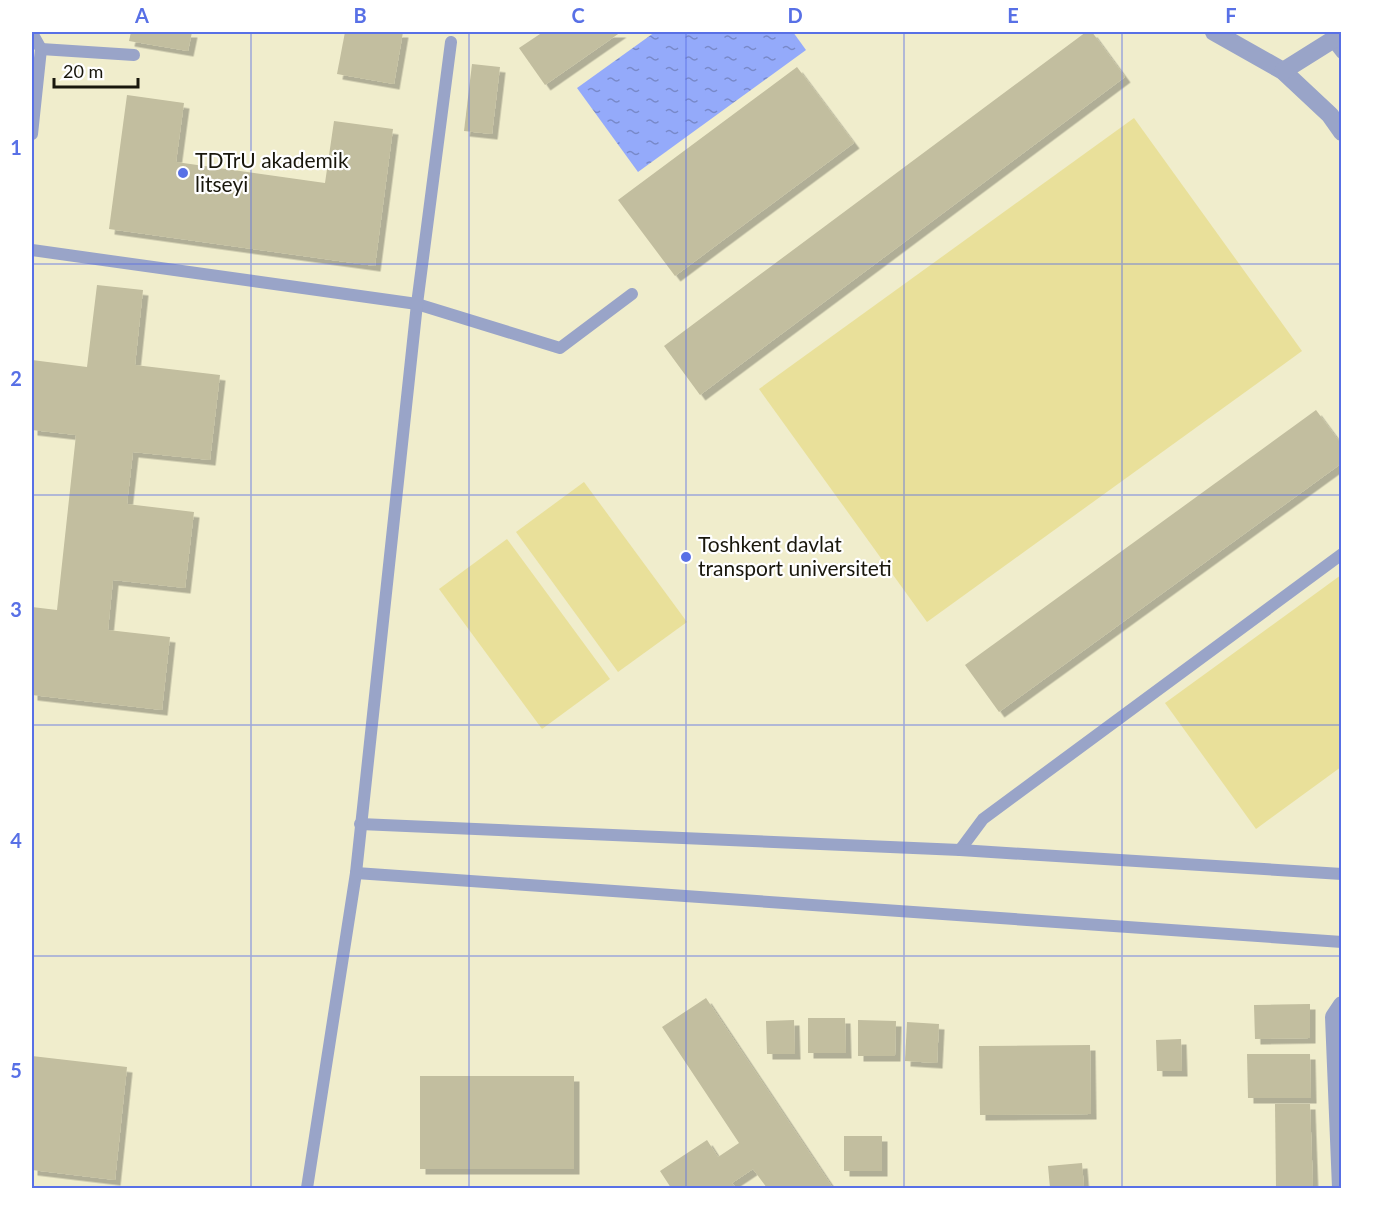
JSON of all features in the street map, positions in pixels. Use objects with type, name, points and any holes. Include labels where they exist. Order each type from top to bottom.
[{"type":"street","points":[[1214,32],[1283,71],[1330,115],[1341,132]]},
{"type":"street","points":[[1283,71],[1338,43]]},
{"type":"street","points":[[1341,1005],[1334,1017],[1341,1188]]},
{"type":"lane","points":[[32,33],[40,49],[32,134]]},
{"type":"lane","points":[[308,1188],[356,873],[417,304],[452,42]]},
{"type":"lane","points":[[40,49],[134,55]]},
{"type":"lane","points":[[32,249],[417,304],[560,348],[633,294]]},
{"type":"lane","points":[[960,850],[983,819],[1341,554]]},
{"type":"lane","points":[[360,824],[960,850],[1341,874]]},
{"type":"lane","points":[[356,873],[1341,942]]},
{"type":"shaded area","points":[[1134,118],[1302,351],[927,622],[759,389]]},
{"type":"shaded area","points":[[584,482],[687,622],[618,672],[516,532]]},
{"type":"shaded area","points":[[507,539],[610,679],[542,729],[439,589]]},
{"type":"shaded area","points":[[1341,575],[1341,767],[1256,829],[1165,703]]},
{"type":"water","points":[[655,32],[793,32],[806,50],[638,172],[577,88]]},
{"type":"building","points":[[131,32],[192,32],[188,51],[129,41]]},
{"type":"building","points":[[345,32],[403,32],[394,84],[337,74]]},
{"type":"building","points":[[543,32],[621,32],[545,85],[519,48]]},
{"type":"building","points":[[1086,32],[1092,32],[1125,77],[700,395],[664,346]]},
{"type":"building","points":[[472,64],[500,67],[492,134],[464,131]]},
{"type":"building","points":[[797,67],[854,143],[675,276],[618,200]]},
{"type":"building","name":"TDTrU akademik litseyi","points":[[127,95],[184,103],[176,162],[325,183],[334,121],[393,129],[375,266],[109,229]]},
{"type":"building","points":[[97,285],[143,290],[135,365],[220,375],[210,460],[133,452],[127,504],[194,512],[185,588],[113,580],[108,630],[170,637],[162,710],[32,695],[32,607],[57,610],[76,435],[32,430],[32,360],[87,367]]},
{"type":"building","points":[[1316,410],[1342,445],[1342,463],[999,712],[965,665]]},
{"type":"building","points":[[706,998],[833,1188],[767,1188],[753,1169],[732,1183],[736,1188],[671,1188],[660,1171],[707,1140],[718,1157],[739,1143],[662,1027]]},
{"type":"building","points":[[1310,1004],[1310,1038],[1255,1039],[1254,1005]]},
{"type":"building","points":[[808,1018],[845,1018],[846,1053],[808,1053]]},
{"type":"building","points":[[794,1020],[795,1054],[767,1054],[766,1021]]},
{"type":"building","points":[[858,1020],[896,1021],[895,1056],[858,1056]]},
{"type":"building","points":[[907,1022],[939,1024],[937,1063],[905,1061]]},
{"type":"building","points":[[1181,1039],[1182,1071],[1157,1071],[1156,1040]]},
{"type":"building","points":[[1090,1045],[1091,1114],[980,1115],[979,1046]]},
{"type":"building","points":[[1247,1054],[1310,1054],[1311,1098],[1248,1098]]},
{"type":"building","points":[[32,1056],[127,1067],[115,1180],[32,1170]]},
{"type":"building","points":[[420,1076],[574,1076],[574,1169],[420,1169]]},
{"type":"building","points":[[1275,1104],[1310,1104],[1313,1188],[1276,1188]]},
{"type":"building","points":[[844,1136],[882,1136],[882,1171],[844,1171]]},
{"type":"building","points":[[1082,1163],[1084,1188],[1050,1188],[1048,1166]]},
{"type":"place","name":"TDTrU akademik litseyi","points":[[183,173]]},
{"type":"place","name":"Toshkent davlat transport universiteti","points":[[686,557]]}]
